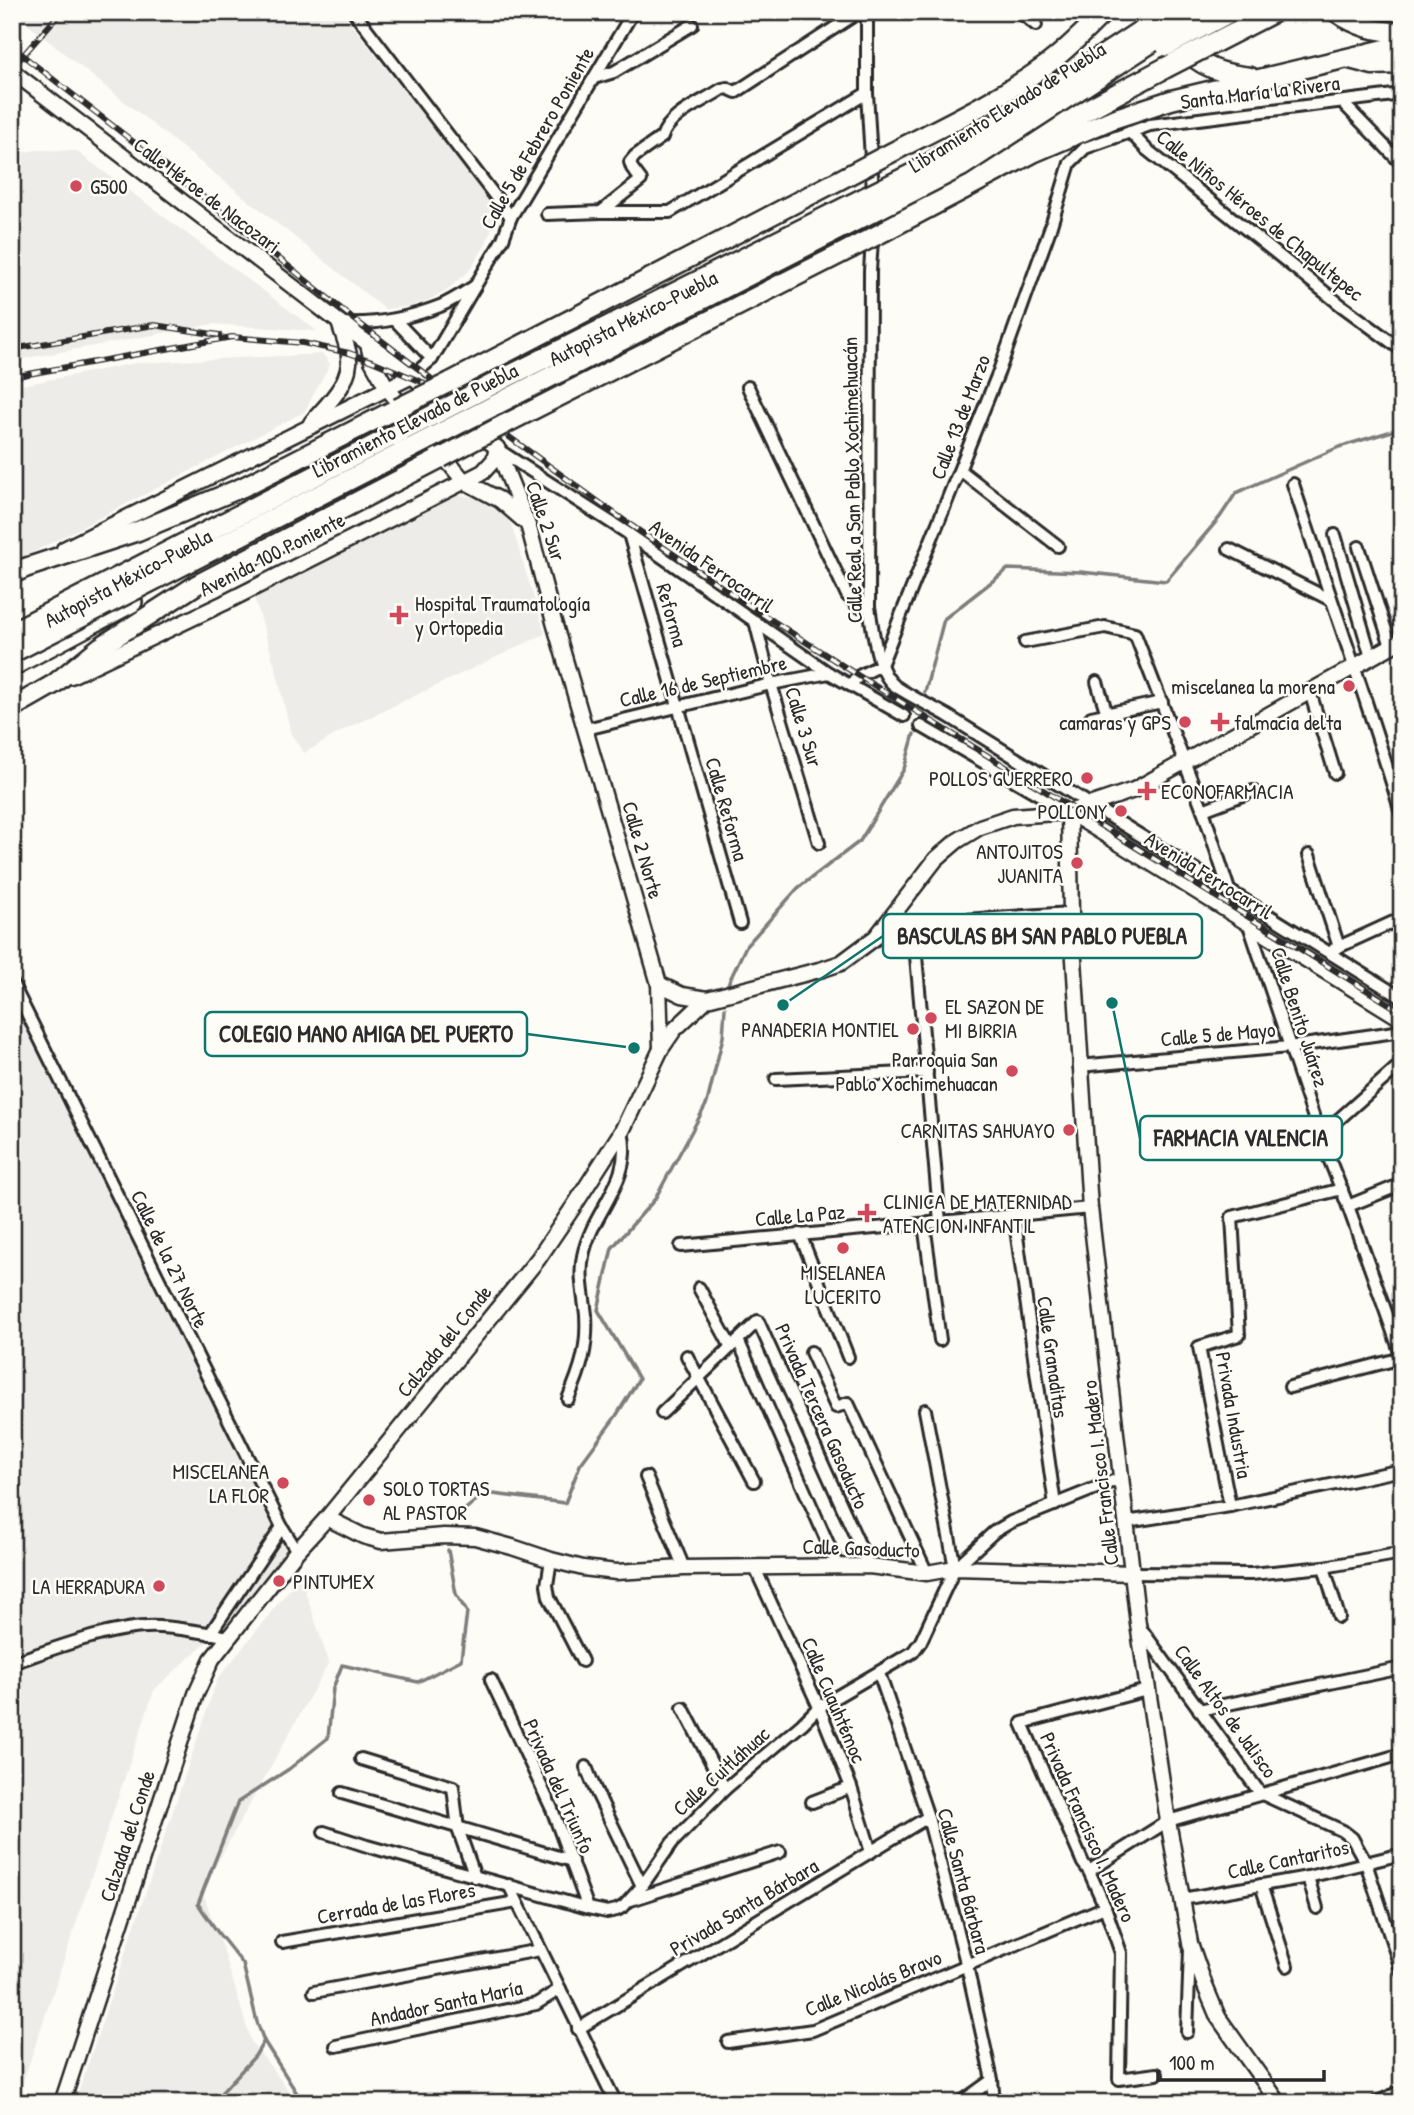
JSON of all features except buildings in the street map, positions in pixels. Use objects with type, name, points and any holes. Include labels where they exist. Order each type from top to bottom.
[{"type":"highway","name":"Libramiento Elevado de Puebla","points":[[12,632],[505,378],[910,175],[1008,118],[1167,12]]},
{"type":"highway","name":"Libramiento Elevado de Puebla","points":[[12,652],[962,166],[1198,12]]},
{"type":"highway","name":"Autopista México-Puebla","points":[[12,666],[436,452],[884,218],[1160,60],[1230,12]]},
{"type":"highway","name":"Autopista México-Puebla","points":[[12,623],[457,387],[880,185],[1274,12]]},
{"type":"highway","points":[[12,623],[23,617],[47,613]]},
{"type":"main road","points":[[1031,76],[1087,12]]},
{"type":"main road","points":[[457,387],[1008,90],[1063,52],[1104,12]]},
{"type":"main road","points":[[1167,12],[1181,44],[1197,62],[1228,74],[1264,78]]},
{"type":"main road","points":[[1336,12],[1363,28],[1402,32]]},
{"type":"main road","points":[[497,420],[850,249],[884,218],[1113,119],[1147,116],[1264,78],[1402,45]]},
{"type":"main road","points":[[1347,58],[1373,65],[1402,64]]},
{"type":"main road","points":[[19,571],[138,531],[404,414]]},
{"type":"main road","points":[[12,708],[54,684],[100,648],[195,585],[436,452]]},
{"type":"street","points":[[354,12],[511,217]]},
{"type":"street","name":"Calle 5 de Febrero Poniente","points":[[19,571],[412,376],[432,359],[503,239],[511,217],[633,12]]},
{"type":"street","points":[[601,212],[641,180],[630,162],[662,137],[665,128],[672,121],[722,89],[736,92],[859,12]]},
{"type":"street","name":"Calle Real a San Pablo Xochimehuacán","points":[[867,12],[867,93],[884,218],[870,284],[869,607],[881,665],[893,685],[948,716],[1402,998]]},
{"type":"street","points":[[1020,12],[1036,25]]},
{"type":"street","points":[[594,78],[614,72],[692,25]]},
{"type":"street","name":"Calle Héroe de Nacozari","points":[[17,75],[412,376],[497,448]]},
{"type":"street","points":[[547,214],[670,212],[867,93]]},
{"type":"street","name":"Santa María la Rivera","points":[[1085,148],[1130,132],[1147,116],[1342,102],[1402,94]]},
{"type":"street","points":[[1342,102],[1402,164]]},
{"type":"street","name":"Calle Niños Héroes de Chapultepec","points":[[1130,132],[1157,158],[1342,306],[1402,350]]},
{"type":"street","name":"Calle 13 de Marzo","points":[[881,665],[960,470],[1050,229],[1070,163],[1085,148]]},
{"type":"street","points":[[306,429],[338,391],[346,376],[349,354],[339,323],[360,324],[395,320],[443,305],[477,285]]},
{"type":"street","points":[[395,320],[432,359]]},
{"type":"street","points":[[368,344],[372,360],[387,388],[464,481],[500,500],[529,528]]},
{"type":"street","points":[[748,387],[847,595],[858,606],[869,607]]},
{"type":"street","name":"Avenida 100 Poniente","points":[[54,684],[224,603],[483,472],[494,460],[497,448]]},
{"type":"street","name":"Calle 2 Sur","points":[[497,448],[529,528],[586,729]]},
{"type":"street","name":"Avenida Ferrocarril","points":[[497,448],[629,534],[829,673],[904,716]]},
{"type":"street","points":[[960,470],[1058,546]]},
{"type":"street","points":[[1293,484],[1401,809]]},
{"type":"street","name":"Reforma","points":[[629,534],[678,706]]},
{"type":"street","points":[[1335,535],[1371,657]]},
{"type":"street","points":[[1359,547],[1396,643]]},
{"type":"street","points":[[1229,549],[1331,600]]},
{"type":"street","name":"Calle 3 Sur","points":[[755,621],[819,843]]},
{"type":"street","points":[[1025,642],[1105,627],[1135,634],[1203,810],[1230,893]]},
{"type":"street","name":"Calzada del Conde","points":[[62,2103],[197,1694],[212,1659],[297,1551],[327,1518],[538,1259],[622,1130],[661,1049],[674,1030],[707,999],[823,969],[860,950],[887,925],[936,859],[957,841],[980,827],[1013,816],[1069,811],[1134,790],[1396,643]]},
{"type":"street","points":[[850,685],[859,676],[881,665]]},
{"type":"street","name":"Calle 16 de Septiembre","points":[[586,729],[771,684],[829,673]]},
{"type":"street","points":[[1097,682],[1107,714]]},
{"type":"street","points":[[1310,692],[1335,773]]},
{"type":"street","points":[[1091,717],[1162,702]]},
{"type":"street","name":"Calle Reforma","points":[[678,706],[740,923]]},
{"type":"street","name":"Avenida Ferrocarril","points":[[921,726],[1069,811],[1402,1019]]},
{"type":"street","name":"Calle 2 Norte","points":[[586,729],[659,984],[661,1049]]},
{"type":"street","points":[[1203,810],[1253,791]]},
{"type":"street","name":"Calle Francisco I. Madero","points":[[1069,811],[1079,1066],[1090,1208],[1138,1624],[1168,1821],[1190,1943],[1205,1986],[1218,2017],[1279,2103]]},
{"type":"street","points":[[1309,855],[1339,947]]},
{"type":"street","points":[[887,925],[1071,913]]},
{"type":"street","points":[[1327,953],[1402,918]]},
{"type":"street","points":[[913,923],[940,1222]]},
{"type":"street","name":"Calle Benito Juárez","points":[[1250,925],[1320,1136],[1342,1189],[1402,1357]]},
{"type":"street","name":"Calle de la 27 Norte","points":[[12,983],[282,1527],[297,1551]]},
{"type":"street","points":[[659,984],[682,996],[707,999]]},
{"type":"street","name":"Calle 5 de Mayo","points":[[1079,1066],[1289,1047],[1402,1031]]},
{"type":"street","points":[[1320,1136],[1402,1063]]},
{"type":"street","points":[[776,1079],[927,1072]]},
{"type":"street","points":[[568,1399],[582,1366],[586,1338],[583,1256],[591,1233],[618,1182],[624,1161],[625,1142],[622,1130]]},
{"type":"street","points":[[1348,1206],[1402,1184]]},
{"type":"street","name":"Privada Industria","points":[[1230,1506],[1199,1347],[1239,1335],[1232,1217],[1342,1189]]},
{"type":"street","name":"Calle La Paz","points":[[681,1246],[1090,1208]]},
{"type":"street","name":"Calle Granaditas","points":[[1014,1215],[1055,1505]]},
{"type":"street","points":[[924,1224],[940,1340]]},
{"type":"street","points":[[800,1234],[848,1357]]},
{"type":"street","points":[[699,1288],[734,1343],[838,1566]]},
{"type":"street","name":"Privada Tercera Gasoducto","points":[[734,1343],[758,1321],[869,1566]]},
{"type":"street","points":[[662,1413],[734,1343]]},
{"type":"street","points":[[811,1352],[836,1407],[848,1403],[927,1573]]},
{"type":"street","points":[[687,1356],[754,1481]]},
{"type":"street","points":[[1290,1387],[1402,1357]]},
{"type":"street","points":[[925,1410],[955,1568]]},
{"type":"street","points":[[1126,1522],[1230,1506],[1402,1470]]},
{"type":"street","points":[[646,1477],[684,1568]]},
{"type":"street","points":[[955,1568],[994,1532],[1012,1522],[1121,1478]]},
{"type":"street","name":"Calle Gasoducto","points":[[327,1518],[363,1536],[381,1541],[444,1536],[475,1537],[583,1568],[616,1572],[754,1566],[869,1566],[927,1573],[955,1568],[1251,1574],[1324,1567],[1402,1553]]},
{"type":"street","points":[[211,1634],[282,1527]]},
{"type":"street","points":[[551,1560],[547,1584],[550,1597],[582,1661]]},
{"type":"street","name":"Calle Cuauhtémoc","points":[[754,1566],[819,1707],[851,1787],[871,1852]]},
{"type":"street","points":[[1324,1567],[1339,1617]]},
{"type":"street","name":"Calle Cuitláhuac","points":[[631,1900],[671,1843],[725,1789],[819,1707],[914,1652],[955,1568]]},
{"type":"street","name":"Calle Altos de Jalisco","points":[[1138,1624],[1260,1793],[1343,1831],[1352,1838],[1366,1863],[1402,1972]]},
{"type":"street","points":[[12,1663],[68,1644],[124,1630],[158,1626],[230,1637]]},
{"type":"street","points":[[1199,1710],[1402,1668]]},
{"type":"street","name":"Calle Santa Bárbara","points":[[879,1673],[929,1817],[967,1966],[992,2080],[994,2103]]},
{"type":"street","name":"Privada del Triunfo","points":[[491,1681],[552,1809],[589,1908]]},
{"type":"street","name":"Privada Francisco I. Madero","points":[[1147,1690],[1022,1723],[1105,1907],[1121,1953],[1119,2079],[1157,2074]]},
{"type":"street","points":[[683,1707],[725,1789]]},
{"type":"street","points":[[1089,1871],[1168,1821],[1402,1754]]},
{"type":"street","points":[[361,1759],[453,1787],[458,1829],[475,1877]]},
{"type":"street","points":[[586,1767],[642,1886]]},
{"type":"street","points":[[812,1802],[851,1787]]},
{"type":"street","points":[[342,1793],[572,1861]]},
{"type":"street","name":"Privada Santa Bárbara","points":[[578,2029],[929,1817]]},
{"type":"street","points":[[324,1832],[475,1877],[607,1912],[617,1910],[631,1900]]},
{"type":"street","name":"Privada Santa Bárbara","points":[[631,1900],[780,1852]]},
{"type":"street","name":"Calle Cantaritos","points":[[1182,1899],[1308,1877],[1402,1854]]},
{"type":"street","points":[[1308,1877],[1317,1908]]},
{"type":"street","points":[[509,1885],[616,2103]]},
{"type":"street","points":[[1261,1885],[1287,1966]]},
{"type":"street","name":"Cerrada de las Flores","points":[[282,1942],[517,1902]]},
{"type":"street","name":"Calle Nicolás Bravo","points":[[728,2042],[813,2030],[1105,1907]]},
{"type":"street","points":[[1187,2032],[1190,1943]]},
{"type":"street","points":[[314,1992],[540,1950]]},
{"type":"street","name":"Andador Santa María","points":[[336,2046],[536,2004],[561,1989]]},
{"type":"street","points":[[960,2103],[992,2080]]},
{"type":"street","points":[[1382,2101],[1402,2091]]},
{"type":"shaded area","points":[[12,12],[342,12],[496,209],[485,246],[469,271],[449,288],[427,301],[385,309]]},
{"type":"shaded area","points":[[36,150],[76,151],[317,331],[213,324],[12,361],[12,155]]},
{"type":"shaded area","points":[[323,354],[330,364],[304,412],[12,563],[12,387],[136,363]]},
{"type":"shaded area","name":"Hospital Traumatología y Ortopedia","points":[[450,494],[480,498],[499,511],[511,524],[545,634],[347,728],[304,753],[291,734],[277,673],[254,596]]},
{"type":"shaded area","points":[[12,1001],[292,1554],[216,1633],[154,1690],[16,2103],[12,2103]]},
{"type":"shaded area","points":[[300,1576],[329,1662],[202,1890],[251,2041],[298,2103],[75,2103],[217,1680]]},
{"type":"waterway","points":[[925,692],[944,619],[1008,569],[1081,572],[1166,581],[1220,517],[1236,493],[1339,447],[1402,428]]},
{"type":"waterway","points":[[727,986],[746,946],[798,888],[860,841],[904,769],[914,734]]},
{"type":"waterway","points":[[451,1521],[485,1493],[565,1503],[580,1465],[639,1379],[598,1310],[612,1248],[655,1199],[707,1103],[723,1037],[725,1008]]},
{"type":"waterway","points":[[303,2103],[264,2041],[243,1964],[198,1904],[238,1802],[289,1769],[328,1738],[333,1688],[342,1665],[418,1682],[461,1660],[467,1612],[456,1594],[448,1550]]},
{"type":"waterway","points":[[212,2103],[255,2056],[264,2041]]},
{"type":"railway","points":[[12,68],[61,12]]},
{"type":"railway","points":[[12,47],[360,324],[472,410],[629,524],[859,676],[1402,1012]]},
{"type":"railway","points":[[12,349],[154,325],[219,335]]},
{"type":"railway","points":[[12,377],[232,337],[303,343],[349,353],[434,387]]},
{"type":"place","name":"G500","points":[[76,186]]},
{"type":"place","name":"Hospital Traumatología y Ortopedia","points":[[399,615]]},
{"type":"place","name":"miscelanea la morena","points":[[1349,686]]},
{"type":"place","name":"camaras y GPS","points":[[1185,722]]},
{"type":"place","name":"falmacia delta","points":[[1220,722]]},
{"type":"place","name":"POLLOS GUERRERO","points":[[1087,778]]},
{"type":"place","name":"ECONOFARMACIA","points":[[1147,791]]},
{"type":"place","name":"POLLONY","points":[[1121,811]]},
{"type":"place","name":"ANTOJITOS JUANITA","points":[[1077,863]]},
{"type":"place","name":"FARMACIA VALENCIA","points":[[1112,1003]]},
{"type":"place","name":"BASCULAS BM SAN PABLO PUEBLA","points":[[783,1005]]},
{"type":"place","name":"EL SAZON DE MI BIRRIA","points":[[931,1018]]},
{"type":"place","name":"PANADERIA MONTIEL","points":[[913,1029]]},
{"type":"place","name":"COLEGIO MANO AMIGA DEL PUERTO","points":[[634,1048]]},
{"type":"place","name":"Parroquia San Pablo Xochimehuacan","points":[[1012,1071]]},
{"type":"place","name":"CARNITAS SAHUAYO","points":[[1069,1130]]},
{"type":"place","name":"CLINICA DE MATERNIDAD ATENCION INFANTIL","points":[[867,1213]]},
{"type":"place","name":"MISELANEA LUCERITO","points":[[843,1248]]},
{"type":"place","name":"MISCELANEA LA FLOR","points":[[283,1483]]},
{"type":"place","name":"SOLO TORTAS AL PASTOR","points":[[369,1500]]},
{"type":"place","name":"PINTUMEX","points":[[279,1581]]},
{"type":"place","name":"LA HERRADURA","points":[[159,1586]]}]
